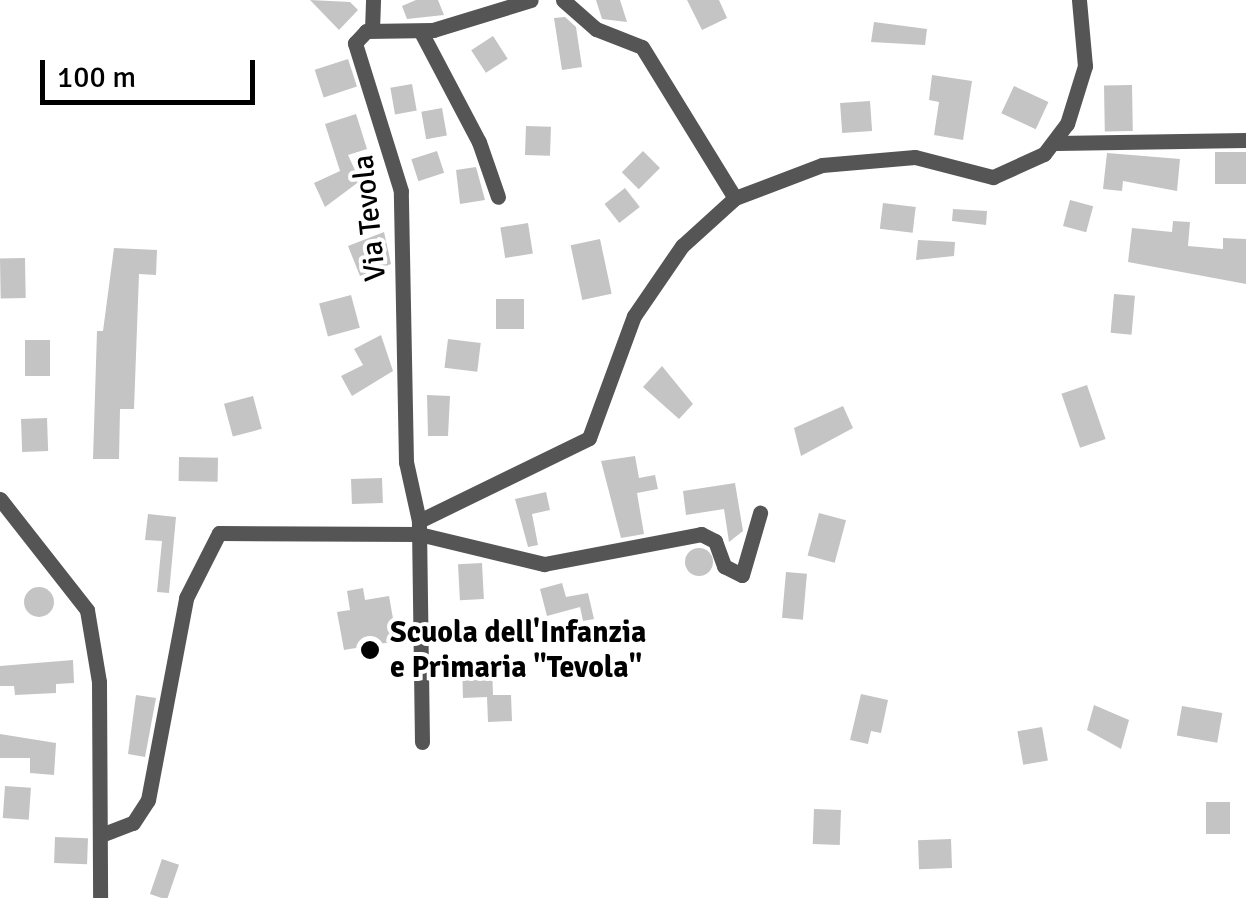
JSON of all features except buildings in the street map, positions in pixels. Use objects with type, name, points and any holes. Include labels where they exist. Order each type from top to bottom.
[{"type":"street","points":[[373,0],[372,30],[421,32],[532,0]]},
{"type":"street","points":[[564,0],[596,28],[642,46],[735,198]]},
{"type":"street","points":[[1056,144],[1086,61],[1079,0]]},
{"type":"street","name":"Via Tevola","points":[[372,30],[359,34],[355,50],[388,129],[402,192],[406,462],[419,528],[422,742]]},
{"type":"street","points":[[421,32],[479,142],[498,197]]},
{"type":"street","points":[[419,528],[563,457],[592,436],[634,316],[682,246],[735,198],[807,168],[901,157],[1002,176],[1056,144],[1246,140]]},
{"type":"street","points":[[0,499],[87,610],[98,682],[100,898]]},
{"type":"street","points":[[101,835],[133,823],[148,800],[177,634],[214,536],[419,528],[544,564],[704,534],[738,575],[748,569],[760,513]]},
{"type":"place","name":"Scuola dell'Infanzia e Primaria \"Tevola\"","points":[[370,650]]}]
